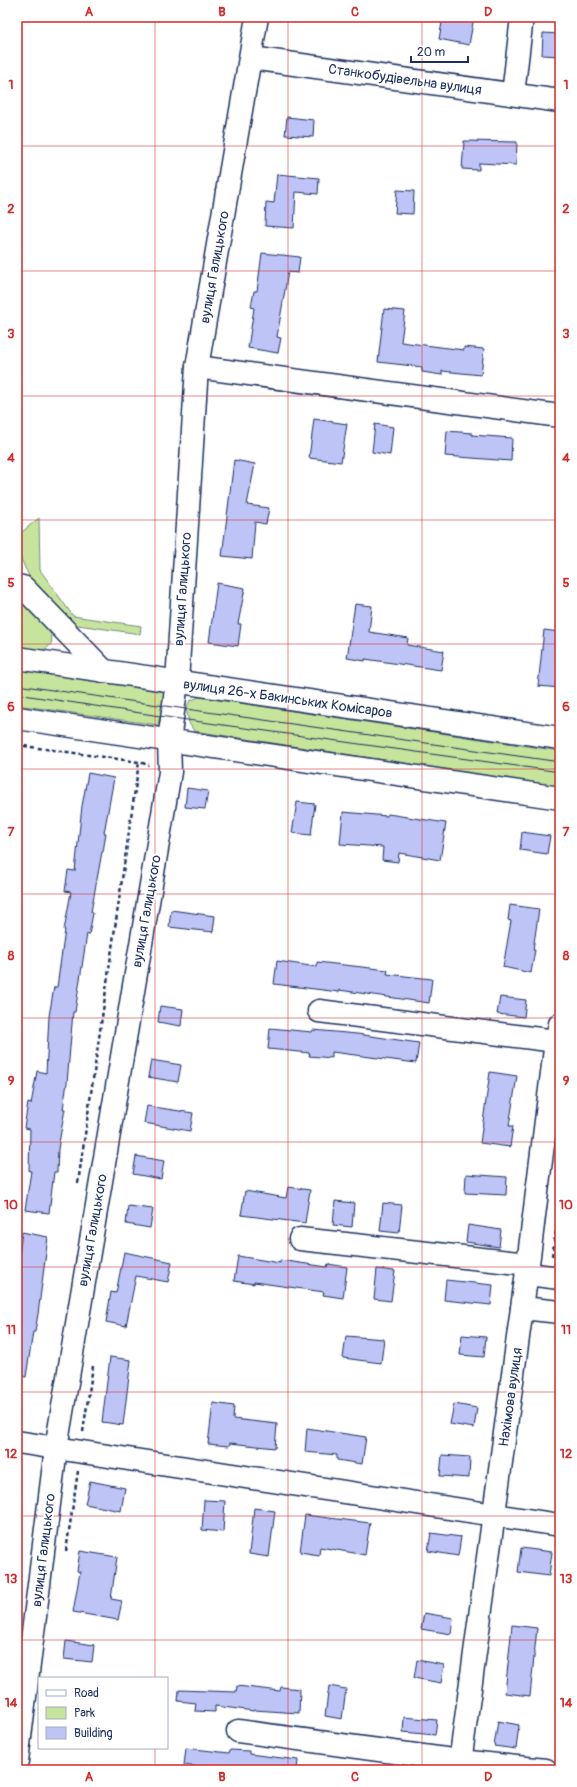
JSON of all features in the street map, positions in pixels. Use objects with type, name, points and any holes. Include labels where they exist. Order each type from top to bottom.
[{"type":"street","name":"вулиця Галицького","points":[[17,1762],[56,1448],[170,772],[169,741],[177,682],[197,367],[257,17]]},
{"type":"street","points":[[513,94],[522,17]]},
{"type":"street","name":"Станкобудівельна вулиця","points":[[251,58],[560,101]]},
{"type":"street","points":[[197,367],[560,416]]},
{"type":"street","points":[[17,586],[23,587],[104,671]]},
{"type":"street","name":"вулиця 26-х Бакинських Комісаров","points":[[17,658],[560,738]]},
{"type":"street","points":[[17,718],[560,798]]},
{"type":"street","points":[[319,1011],[558,1032]]},
{"type":"street","name":"Нахімова вулиця","points":[[460,1766],[558,1032]]},
{"type":"street","points":[[300,1239],[527,1269],[554,1277]]},
{"type":"street","points":[[522,1308],[560,1312]]},
{"type":"street","points":[[17,1442],[560,1525]]},
{"type":"street","points":[[238,1731],[460,1766],[546,1770]]},
{"type":"path","points":[[17,745],[139,762],[170,772]]},
{"type":"path","points":[[77,1188],[139,762]]},
{"type":"path","points":[[554,1277],[560,1206]]},
{"type":"green space","points":[[39,518],[40,570],[73,616],[141,626],[140,634],[64,623],[33,583],[18,548],[17,536]]},
{"type":"green space","points":[[17,602],[23,602],[26,604],[36,613],[46,626],[52,640],[50,645],[45,649],[35,650],[17,647]]},
{"type":"green space","points":[[17,670],[165,692],[158,725],[17,705]]},
{"type":"green space","points":[[199,697],[560,751],[560,787],[194,731],[189,723],[186,708],[190,701]]},
{"type":"building","points":[[443,17],[474,17],[469,45],[439,39]]},
{"type":"building","points":[[543,33],[560,34],[560,56],[542,55]]},
{"type":"building","points":[[287,117],[314,120],[313,137],[285,135]]},
{"type":"building","points":[[464,141],[517,142],[516,165],[479,163],[479,170],[462,169]]},
{"type":"building","points":[[277,174],[319,178],[318,194],[296,192],[294,228],[265,226],[266,202],[274,203]]},
{"type":"building","points":[[397,190],[414,191],[413,214],[395,213]]},
{"type":"building","points":[[262,253],[300,257],[298,273],[288,272],[277,337],[281,338],[278,353],[248,348],[254,308],[251,307],[254,291],[257,291]]},
{"type":"building","points":[[384,309],[405,311],[401,342],[464,350],[464,347],[484,349],[481,375],[442,371],[442,375],[422,372],[422,367],[378,362]]},
{"type":"building","points":[[314,419],[347,424],[341,462],[309,458]]},
{"type":"building","points":[[375,424],[393,427],[390,455],[372,452]]},
{"type":"building","points":[[447,431],[472,433],[472,435],[512,438],[511,461],[445,456]]},
{"type":"building","points":[[234,460],[255,464],[247,505],[269,508],[266,524],[255,522],[252,559],[222,556]]},
{"type":"building","points":[[217,583],[245,588],[238,624],[241,624],[238,646],[209,642]]},
{"type":"building","points":[[355,604],[372,606],[369,632],[408,638],[407,645],[444,651],[441,670],[365,659],[365,661],[347,658]]},
{"type":"building","points":[[544,630],[560,632],[560,688],[538,686]]},
{"type":"building","points":[[88,773],[114,778],[104,833],[106,833],[103,852],[91,912],[93,913],[89,935],[87,934],[75,1012],[73,1012],[67,1083],[63,1109],[65,1109],[58,1149],[57,1172],[54,1172],[49,1213],[25,1210],[31,1171],[29,1171],[30,1129],[24,1128],[28,1103],[31,1104],[37,1071],[46,1073],[49,1016],[54,987],[57,987],[64,930],[71,892],[65,891],[68,870],[75,871],[82,806]]},
{"type":"building","points":[[187,788],[208,791],[205,809],[185,807]]},
{"type":"building","points":[[297,802],[315,804],[311,835],[292,833]]},
{"type":"building","points":[[343,812],[387,816],[388,814],[446,823],[440,860],[399,853],[398,862],[382,860],[383,847],[340,844]]},
{"type":"building","points":[[522,832],[550,836],[547,854],[520,850]]},
{"type":"building","points":[[510,905],[539,909],[531,973],[503,967],[511,921],[508,920]]},
{"type":"building","points":[[171,910],[215,916],[213,932],[169,927]]},
{"type":"building","points":[[277,961],[317,967],[317,962],[388,970],[387,974],[432,979],[429,1003],[339,990],[339,992],[274,984]]},
{"type":"building","points":[[500,997],[526,1000],[524,1017],[497,1014]]},
{"type":"building","points":[[160,1006],[183,1009],[181,1026],[158,1022]]},
{"type":"building","points":[[270,1028],[357,1034],[419,1043],[416,1063],[332,1052],[332,1058],[309,1056],[310,1053],[268,1049]]},
{"type":"building","points":[[151,1060],[181,1065],[178,1082],[148,1077]]},
{"type":"building","points":[[490,1072],[517,1076],[509,1126],[513,1126],[510,1147],[480,1143]]},
{"type":"building","points":[[147,1106],[193,1113],[190,1131],[144,1123]]},
{"type":"building","points":[[136,1156],[164,1161],[161,1179],[133,1174]]},
{"type":"building","points":[[466,1174],[507,1177],[506,1195],[465,1193]]},
{"type":"building","points":[[288,1187],[310,1190],[305,1223],[241,1215],[245,1191],[286,1198]]},
{"type":"building","points":[[335,1201],[354,1203],[352,1227],[333,1225]]},
{"type":"building","points":[[383,1203],[402,1205],[399,1233],[380,1231]]},
{"type":"building","points":[[128,1206],[153,1209],[150,1228],[126,1224]]},
{"type":"building","points":[[468,1225],[501,1230],[499,1247],[466,1242]]},
{"type":"building","points":[[22,1232],[48,1237],[38,1314],[35,1332],[33,1332],[26,1377],[17,1376],[17,1270]]},
{"type":"building","points":[[124,1252],[172,1262],[168,1282],[136,1276],[126,1326],[106,1322],[111,1292],[116,1293]]},
{"type":"building","points":[[238,1256],[280,1263],[280,1260],[327,1267],[328,1264],[347,1267],[343,1298],[323,1295],[324,1292],[254,1282],[254,1284],[234,1281]]},
{"type":"building","points":[[377,1269],[395,1271],[391,1301],[374,1299]]},
{"type":"building","points":[[446,1280],[493,1285],[491,1305],[444,1300]]},
{"type":"building","points":[[462,1335],[486,1337],[484,1357],[460,1355]]},
{"type":"building","points":[[346,1336],[384,1339],[381,1363],[343,1358]]},
{"type":"building","points":[[110,1357],[131,1360],[123,1425],[102,1422]]},
{"type":"building","points":[[213,1403],[234,1406],[233,1419],[277,1424],[275,1448],[230,1443],[229,1446],[208,1444]]},
{"type":"building","points":[[454,1404],[477,1408],[474,1428],[450,1424]]},
{"type":"building","points":[[307,1428],[366,1437],[362,1464],[337,1460],[337,1455],[305,1452]]},
{"type":"building","points":[[442,1455],[470,1457],[469,1478],[440,1476]]},
{"type":"building","points":[[90,1481],[125,1488],[121,1511],[85,1504]]},
{"type":"building","points":[[204,1500],[225,1501],[223,1532],[202,1530]]},
{"type":"building","points":[[254,1508],[275,1511],[269,1557],[249,1554]]},
{"type":"building","points":[[305,1515],[370,1523],[365,1555],[320,1547],[319,1555],[300,1552]]},
{"type":"building","points":[[431,1533],[461,1537],[458,1556],[428,1551]]},
{"type":"building","points":[[521,1548],[552,1552],[549,1576],[518,1572]]},
{"type":"building","points":[[80,1551],[117,1557],[111,1599],[122,1601],[118,1620],[73,1612],[80,1572],[77,1571]]},
{"type":"building","points":[[424,1613],[453,1618],[451,1634],[421,1629]]},
{"type":"building","points":[[512,1625],[537,1628],[530,1696],[505,1693]]},
{"type":"building","points":[[66,1641],[94,1645],[92,1662],[64,1659]]},
{"type":"building","points":[[417,1660],[444,1665],[441,1683],[414,1678]]},
{"type":"building","points":[[237,1686],[280,1691],[281,1687],[300,1689],[299,1713],[254,1711],[215,1706],[215,1712],[195,1711],[196,1703],[178,1701],[179,1690],[236,1692]]},
{"type":"building","points":[[329,1686],[346,1689],[342,1719],[325,1716]]},
{"type":"building","points":[[404,1717],[437,1720],[435,1735],[403,1732]]},
{"type":"building","points":[[498,1721],[519,1725],[516,1749],[494,1746]]},
{"type":"building","points":[[186,1748],[229,1753],[230,1750],[249,1751],[249,1754],[298,1760],[297,1770],[221,1770],[184,1765]]},
{"type":"tram line","points":[[17,685],[560,762]]},
{"type":"tram line","points":[[17,694],[173,718],[560,772]]}]
